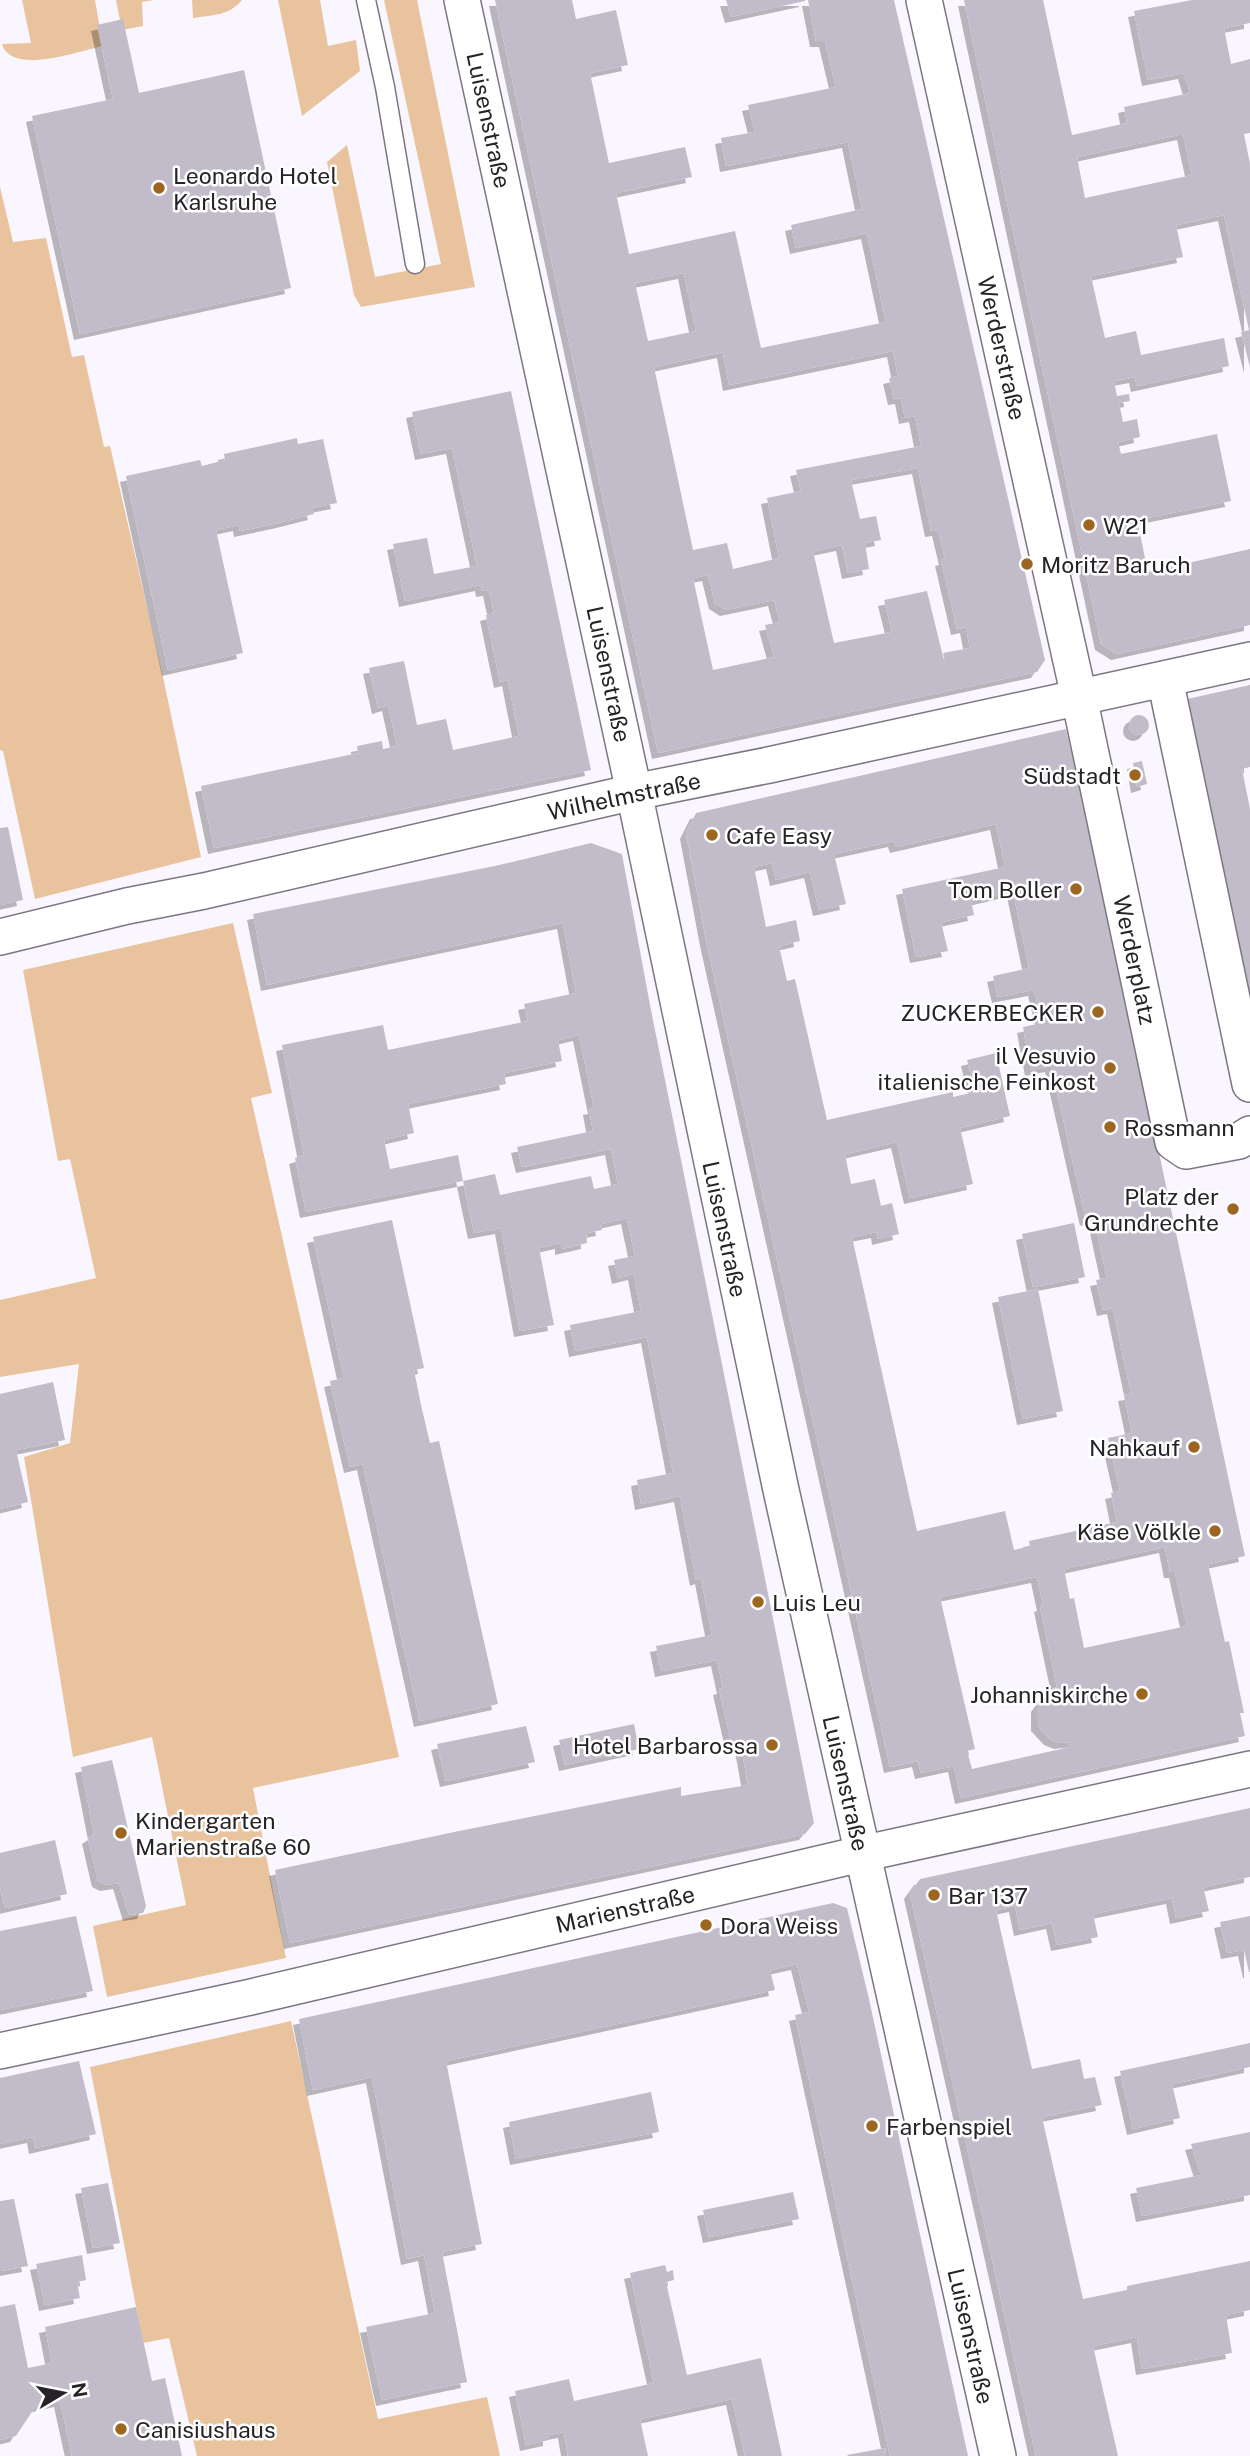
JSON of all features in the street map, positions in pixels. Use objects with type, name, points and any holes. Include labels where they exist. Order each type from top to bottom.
[{"type":"street","name":"Luisenstraße","points":[[462,0],[634,792],[769,1436],[998,2456]]},
{"type":"street","name":"Werderstraße","points":[[925,0],[1079,697]]},
{"type":"street","name":"Wilhelmstraße","points":[[0,937],[634,792],[1250,660]]},
{"type":"street","points":[[1165,679],[1250,1084]]},
{"type":"street","name":"Werderplatz","points":[[1079,697],[1173,1142],[1186,1151],[1239,1141],[1250,1134]]},
{"type":"street","name":"Marienstraße","points":[[0,2051],[251,1997],[861,1854],[1250,1769]]},
{"type":"lane","points":[[366,0],[385,88],[415,264]]},
{"type":"shaded area","points":[[22,0],[95,0],[103,46],[47,59],[18,59],[8,53],[2,44],[31,43]]},
{"type":"shaded area","points":[[116,0],[154,0],[142,2],[143,26],[122,30]]},
{"type":"shaded area","points":[[192,0],[242,0],[226,12],[193,18]]},
{"type":"shaded area","points":[[278,0],[320,0],[328,46],[356,40],[360,71],[302,116]]},
{"type":"shaded area","points":[[384,0],[417,0],[475,287],[361,307],[354,295],[327,162],[347,145],[375,277],[441,264]]},
{"type":"shaded area","points":[[0,187],[13,242],[46,238],[72,357],[84,355],[104,447],[110,446],[201,857],[35,899],[3,751],[0,750]]},
{"type":"shaded area","points":[[233,923],[272,1093],[251,1098],[399,1757],[253,1788],[286,1958],[107,1997],[93,1926],[186,1905],[152,1737],[73,1757],[24,1457],[70,1443],[79,1364],[0,1377],[0,1300],[96,1278],[70,1159],[58,1161],[23,970]]},
{"type":"shaded area","points":[[291,2021],[378,2419],[487,2397],[500,2456],[197,2456],[169,2338],[143,2343],[90,2067]]},
{"type":"building","points":[[495,0],[572,0],[576,19],[616,10],[628,65],[590,73],[609,163],[685,147],[692,177],[616,193],[629,254],[735,231],[761,348],[886,322],[867,233],[796,248],[791,225],[862,209],[848,142],[726,166],[721,138],[755,132],[748,105],[836,87],[825,41],[816,41],[808,0],[894,0],[1045,660],[1037,672],[658,753]],"holes":[[[684,273],[696,331],[648,341],[635,283]],[[893,351],[898,376],[889,378],[894,399],[901,398],[905,418],[915,416],[921,446],[796,470],[801,491],[767,498],[779,558],[733,569],[727,543],[693,550],[654,367],[723,352],[729,385]],[[918,468],[931,531],[938,530],[945,559],[941,560],[957,629],[966,627],[970,648],[943,653],[947,673],[927,591],[884,600],[892,632],[834,643],[813,551],[842,545],[848,573],[869,569],[865,543],[881,540],[876,516],[860,519],[851,480]],[[708,575],[715,603],[726,610],[774,600],[780,622],[765,625],[774,657],[713,670],[693,578]]]},
{"type":"building","points":[[726,0],[805,0],[805,1],[731,17]]},
{"type":"building","points":[[964,0],[1043,0],[1072,135],[1127,123],[1124,107],[1190,93],[1184,73],[1148,80],[1134,11],[1192,0],[1250,0],[1250,23],[1224,28],[1231,64],[1250,59],[1250,133],[1244,134],[1250,164],[1250,367],[1241,332],[1249,330],[1224,215],[1176,225],[1183,257],[1091,276],[1105,338],[1136,331],[1141,355],[1224,338],[1229,366],[1137,386],[1135,377],[1114,381],[1117,396],[1129,394],[1130,401],[1119,403],[1123,422],[1137,419],[1140,437],[1118,442],[1121,454],[1217,434],[1231,501],[1137,520],[1148,572],[1250,549],[1250,625],[1117,654],[1101,644]],"holes":[[[1183,134],[1192,175],[1085,198],[1077,157]]]},
{"type":"building","name":"Leonardo Hotel Karlsruhe","points":[[123,19],[139,93],[244,70],[291,288],[80,334],[32,116],[113,99],[97,25]]},
{"type":"building","points":[[511,391],[591,770],[214,848],[201,786],[358,753],[357,746],[382,741],[383,749],[397,746],[388,705],[378,708],[369,668],[404,661],[417,725],[446,719],[453,750],[519,736],[508,680],[500,682],[486,615],[494,613],[489,590],[482,591],[481,585],[405,601],[393,544],[427,538],[434,574],[477,566],[452,448],[421,454],[412,412]]},
{"type":"building","points":[[297,438],[298,444],[323,439],[337,503],[312,508],[314,514],[278,523],[240,531],[239,525],[216,530],[243,653],[168,670],[126,476],[200,460],[202,466],[225,460],[224,454]]},
{"type":"building","points":[[1250,685],[1250,767],[1242,769],[1250,809],[1250,1013],[1183,700]]},
{"type":"building","points":[[1139,715],[1146,718],[1149,725],[1146,732],[1139,735],[1132,732],[1129,725],[1132,718]]},
{"type":"building","points":[[1066,729],[1094,848],[1245,1556],[1208,1564],[1225,1642],[1229,1641],[1244,1713],[1240,1713],[1245,1736],[961,1798],[954,1766],[921,1773],[918,1761],[890,1767],[706,940],[686,833],[696,813]],"holes":[[[996,824],[1005,867],[902,889],[916,957],[948,951],[941,922],[974,915],[971,901],[1013,891],[1029,968],[993,976],[998,997],[1034,990],[1042,1023],[1023,1027],[1031,1070],[1051,1066],[1086,1220],[1094,1218],[1107,1278],[1096,1280],[1103,1310],[1113,1308],[1131,1394],[1124,1395],[1132,1433],[1108,1438],[1120,1491],[1111,1493],[1117,1522],[1029,1541],[1030,1546],[1014,1550],[1005,1511],[917,1531],[852,1237],[877,1232],[878,1239],[899,1234],[892,1203],[881,1206],[875,1179],[851,1184],[845,1154],[897,1142],[910,1198],[973,1184],[960,1128],[1010,1116],[996,1053],[967,1060],[975,1092],[953,1097],[953,1092],[827,1120],[795,979],[787,981],[779,946],[800,941],[796,920],[766,927],[754,867],[772,863],[776,880],[810,872],[819,910],[846,904],[834,854],[894,841],[896,847]],[[1165,1547],[1170,1572],[1175,1572],[1187,1626],[1084,1648],[1074,1598],[1070,1599],[1064,1569]],[[1037,1577],[1043,1605],[1040,1606],[1057,1687],[1048,1691],[1037,1706],[1037,1725],[1050,1739],[1060,1743],[1069,1742],[1070,1747],[972,1769],[967,1751],[975,1749],[940,1597]]]},
{"type":"building","points":[[1142,761],[1147,784],[1137,787],[1133,763]]},
{"type":"building","points":[[8,827],[23,900],[0,905],[0,828]]},
{"type":"building","points":[[591,843],[622,854],[814,1823],[805,1834],[290,1943],[275,1870],[681,1787],[681,1796],[748,1785],[740,1740],[731,1742],[719,1689],[723,1688],[717,1660],[661,1671],[656,1646],[712,1635],[701,1578],[696,1580],[680,1496],[641,1504],[637,1480],[673,1473],[647,1337],[575,1351],[570,1325],[641,1311],[634,1274],[618,1278],[614,1260],[635,1256],[627,1218],[601,1224],[602,1230],[586,1233],[587,1243],[561,1249],[561,1243],[539,1248],[554,1325],[520,1331],[501,1228],[474,1233],[463,1181],[306,1212],[295,1158],[304,1155],[282,1045],[383,1025],[388,1050],[528,1021],[524,1004],[576,993],[563,923],[267,985],[253,914],[495,866]],"holes":[[[579,1035],[594,1108],[589,1109],[593,1131],[517,1147],[522,1167],[611,1149],[618,1184],[594,1189],[591,1176],[500,1195],[495,1174],[463,1181],[458,1155],[390,1169],[384,1140],[414,1133],[408,1104],[506,1084],[504,1073],[562,1061],[558,1040]]]},
{"type":"building","points":[[392,1220],[424,1368],[414,1370],[421,1405],[430,1443],[439,1441],[498,1704],[420,1721],[363,1464],[350,1467],[330,1381],[344,1378],[313,1237]]},
{"type":"building","points":[[1074,1223],[1085,1277],[1033,1287],[1022,1234]]},
{"type":"building","points":[[1038,1289],[1063,1411],[1023,1419],[998,1297]]},
{"type":"building","points":[[53,1382],[65,1440],[16,1450],[28,1502],[0,1509],[0,1394]]},
{"type":"building","points":[[634,1724],[639,1749],[565,1765],[559,1740]]},
{"type":"building","points":[[526,1726],[535,1762],[446,1781],[437,1744]]},
{"type":"building","name":"Kindergarten Marienstraße 60","points":[[112,1760],[146,1906],[143,1913],[129,1915],[119,1883],[106,1885],[98,1881],[88,1838],[94,1834],[81,1767]]},
{"type":"building","points":[[1250,1808],[1250,1877],[1203,1887],[1209,1911],[1176,1918],[1172,1898],[1093,1914],[1098,1937],[1057,1945],[1052,1923],[1020,1930],[1015,1906],[996,1910],[1032,2069],[1080,2059],[1084,2079],[1095,2077],[1102,2105],[1042,2117],[1083,2299],[1127,2290],[1127,2286],[1250,2261],[1250,2310],[1226,2315],[1232,2353],[1142,2369],[1137,2337],[1093,2346],[1118,2456],[1036,2456],[910,1893],[920,1879]]},
{"type":"building","points":[[55,1840],[67,1894],[5,1908],[0,1888],[0,1853]]},
{"type":"building","points":[[833,1903],[847,1908],[968,2456],[890,2456],[795,2015],[809,2012],[797,1964],[770,1970],[775,1990],[446,2061],[482,2244],[442,2252],[467,2382],[382,2400],[366,2327],[435,2313],[424,2255],[407,2259],[372,2077],[313,2090],[299,2019]]},
{"type":"building","points":[[76,1916],[93,1991],[0,2010],[0,1931]]},
{"type":"building","points":[[1250,1916],[1249,1972],[1244,1950],[1227,1953],[1220,1922]]},
{"type":"building","points":[[1250,2043],[1250,2067],[1172,2084],[1180,2118],[1133,2129],[1120,2071]]},
{"type":"building","points":[[79,2061],[96,2134],[35,2148],[33,2137],[0,2144],[0,2078]]},
{"type":"building","points":[[651,2092],[659,2132],[516,2159],[509,2122]]},
{"type":"building","points":[[1250,2132],[1250,2195],[1142,2216],[1136,2188],[1201,2175],[1191,2144]]},
{"type":"building","points":[[108,2183],[120,2243],[93,2248],[81,2188]]},
{"type":"building","points":[[793,2192],[799,2219],[709,2237],[703,2210]]},
{"type":"building","points":[[14,2199],[28,2266],[0,2271],[0,2201]]},
{"type":"building","points":[[82,2255],[86,2280],[77,2282],[80,2298],[45,2305],[36,2264]]},
{"type":"building","points":[[665,2265],[667,2272],[673,2270],[674,2280],[666,2282],[687,2375],[761,2358],[782,2456],[745,2456],[732,2399],[640,2419],[648,2456],[568,2456],[564,2432],[549,2435],[549,2440],[526,2445],[515,2391],[569,2379],[574,2401],[654,2383],[630,2273]]},
{"type":"building","points":[[15,2304],[28,2368],[52,2363],[45,2327],[136,2307],[152,2381],[165,2378],[182,2456],[72,2456],[60,2401],[35,2407],[16,2436],[0,2440],[0,2307]]},
{"type":"building","points":[[885,2448],[886,2456],[847,2455]]},
{"type":"place","name":"Leonardo Hotel Karlsruhe","points":[[159,188]]},
{"type":"place","name":"W21","points":[[1089,525]]},
{"type":"place","name":"Moritz Baruch","points":[[1027,564]]},
{"type":"place","name":"Südstadt","points":[[1135,775]]},
{"type":"place","name":"Cafe Easy","points":[[712,835]]},
{"type":"place","name":"Tom Boller","points":[[1076,889]]},
{"type":"place","name":"ZUCKERBECKER","points":[[1098,1012]]},
{"type":"place","name":"il Vesuvio italienische Feinkost","points":[[1110,1068]]},
{"type":"place","name":"Rossmann","points":[[1110,1127]]},
{"type":"place","name":"Platz der Grundrechte","points":[[1233,1209]]},
{"type":"place","name":"Nahkauf","points":[[1194,1447]]},
{"type":"place","name":"Käse Völkle","points":[[1215,1531]]},
{"type":"place","name":"Luis Leu","points":[[758,1602]]},
{"type":"place","name":"Johanniskirche","points":[[1142,1694]]},
{"type":"place","name":"Hotel Barbarossa","points":[[772,1745]]},
{"type":"place","name":"Kindergarten Marienstraße 60","points":[[121,1833]]},
{"type":"place","name":"Bar 137","points":[[934,1895]]},
{"type":"place","name":"Dora Weiss","points":[[706,1925]]},
{"type":"place","name":"Farbenspiel","points":[[872,2126]]},
{"type":"place","name":"Canisiushaus","points":[[121,2429]]}]
